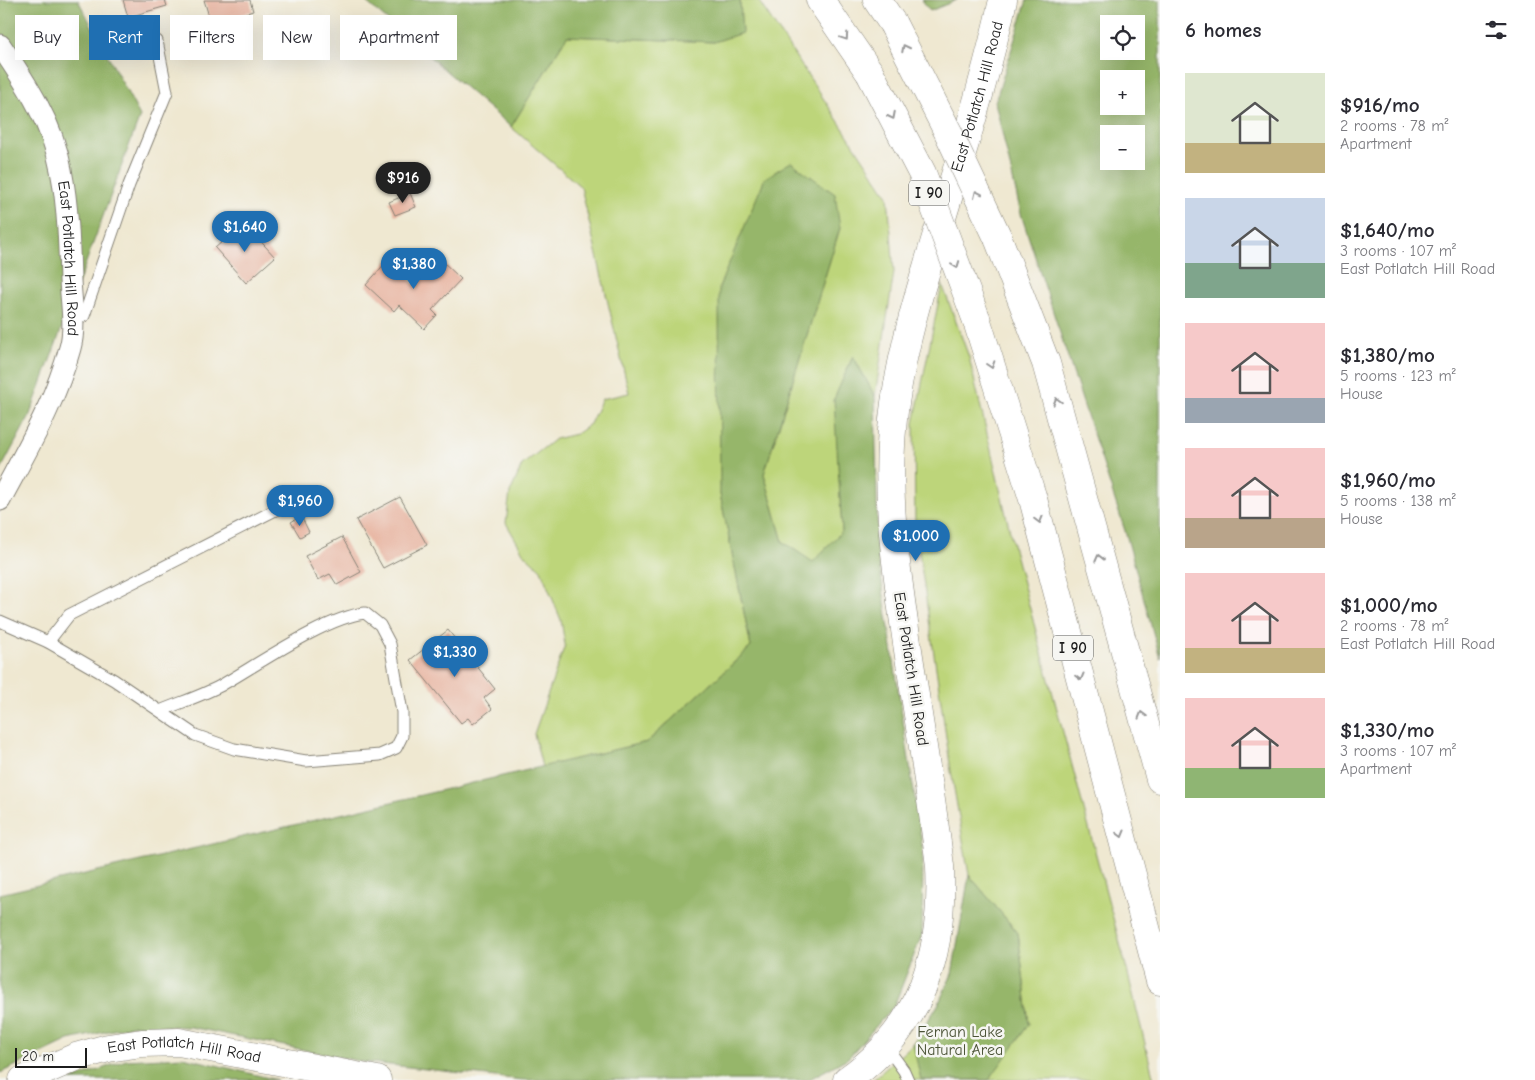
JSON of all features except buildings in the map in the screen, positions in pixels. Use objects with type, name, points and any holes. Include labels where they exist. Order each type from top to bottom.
[{"type":"main road","name":"I 90","points":[[820,0],[870,73],[922,173],[976,318],[1034,499],[1160,981]]},
{"type":"main road","name":"I 90","points":[[878,0],[893,24],[948,132],[998,238],[1046,363],[1160,779]]},
{"type":"main road","name":"East Potlatch Hill Road","points":[[847,1080],[864,1068],[886,1046],[905,1021],[926,982],[939,933],[942,900],[937,839],[895,562],[890,480],[895,404],[905,346],[921,280],[947,202],[989,58],[1003,0]]},
{"type":"main road","name":"East Potlatch Hill Road","points":[[23,1080],[76,1057],[108,1048],[142,1043],[179,1042],[378,1080]]},
{"type":"street","name":"East Potlatch Hill Road","points":[[0,45],[41,112],[59,162],[68,229],[72,318],[70,346],[58,383],[45,414],[0,500]]},
{"type":"lane","points":[[72,318],[84,316],[129,185],[167,92],[160,56]]},
{"type":"lane","points":[[48,642],[69,615],[299,498]]},
{"type":"lane","points":[[0,621],[48,642],[114,680],[195,735],[234,749],[306,761],[380,755],[396,748],[402,736],[402,712],[390,644],[380,625],[365,613],[353,614],[320,628],[217,688],[160,711]]},
{"type":"lane","points":[[886,1046],[904,1071],[908,1080]]},
{"type":"green space","points":[[0,0],[78,0],[89,21],[89,60],[110,60],[140,116],[29,417],[0,471]]},
{"type":"green space","points":[[364,0],[740,0],[742,33],[714,42],[567,36],[511,127],[433,60],[457,60],[457,15],[381,15]]},
{"type":"green space","points":[[740,0],[758,0],[888,196],[894,272],[875,396],[853,356],[835,399],[842,531],[813,563],[783,542],[764,474],[840,228],[720,494],[751,647],[647,742],[542,767],[534,734],[565,645],[561,620],[541,570],[524,554],[506,523],[510,493],[522,465],[555,439],[576,434],[590,424],[602,399],[629,393],[581,187],[511,127],[567,36],[714,42],[741,33]]},
{"type":"green space","points":[[922,0],[957,0],[930,11]]},
{"type":"green space","points":[[1027,0],[1160,0],[1160,658],[1126,534],[1021,214],[995,102]]},
{"type":"green space","points":[[791,162],[835,194],[840,228],[764,474],[783,542],[813,562],[842,531],[834,399],[853,356],[875,396],[878,557],[923,851],[922,935],[894,1006],[848,1058],[808,1080],[523,1080],[364,1062],[190,1027],[135,1025],[69,1040],[0,1073],[0,894],[647,742],[751,647],[720,494],[719,287],[765,178]]},
{"type":"green space","name":"Fernan Lake Natural Area","points":[[942,284],[969,357],[1015,553],[1127,970],[1154,1080],[873,1080],[913,1044],[938,1005],[952,974],[1004,1058],[1029,1024],[1018,933],[969,875],[951,771],[915,524],[914,423]]},
{"type":"green space","name":"Fernan Lake Natural Area","points":[[969,875],[1018,933],[1029,1024],[989,1080],[921,1080],[913,1044],[938,1005],[952,974]]},
{"type":"green space","points":[[183,1057],[277,1080],[71,1080],[126,1060]]}]
